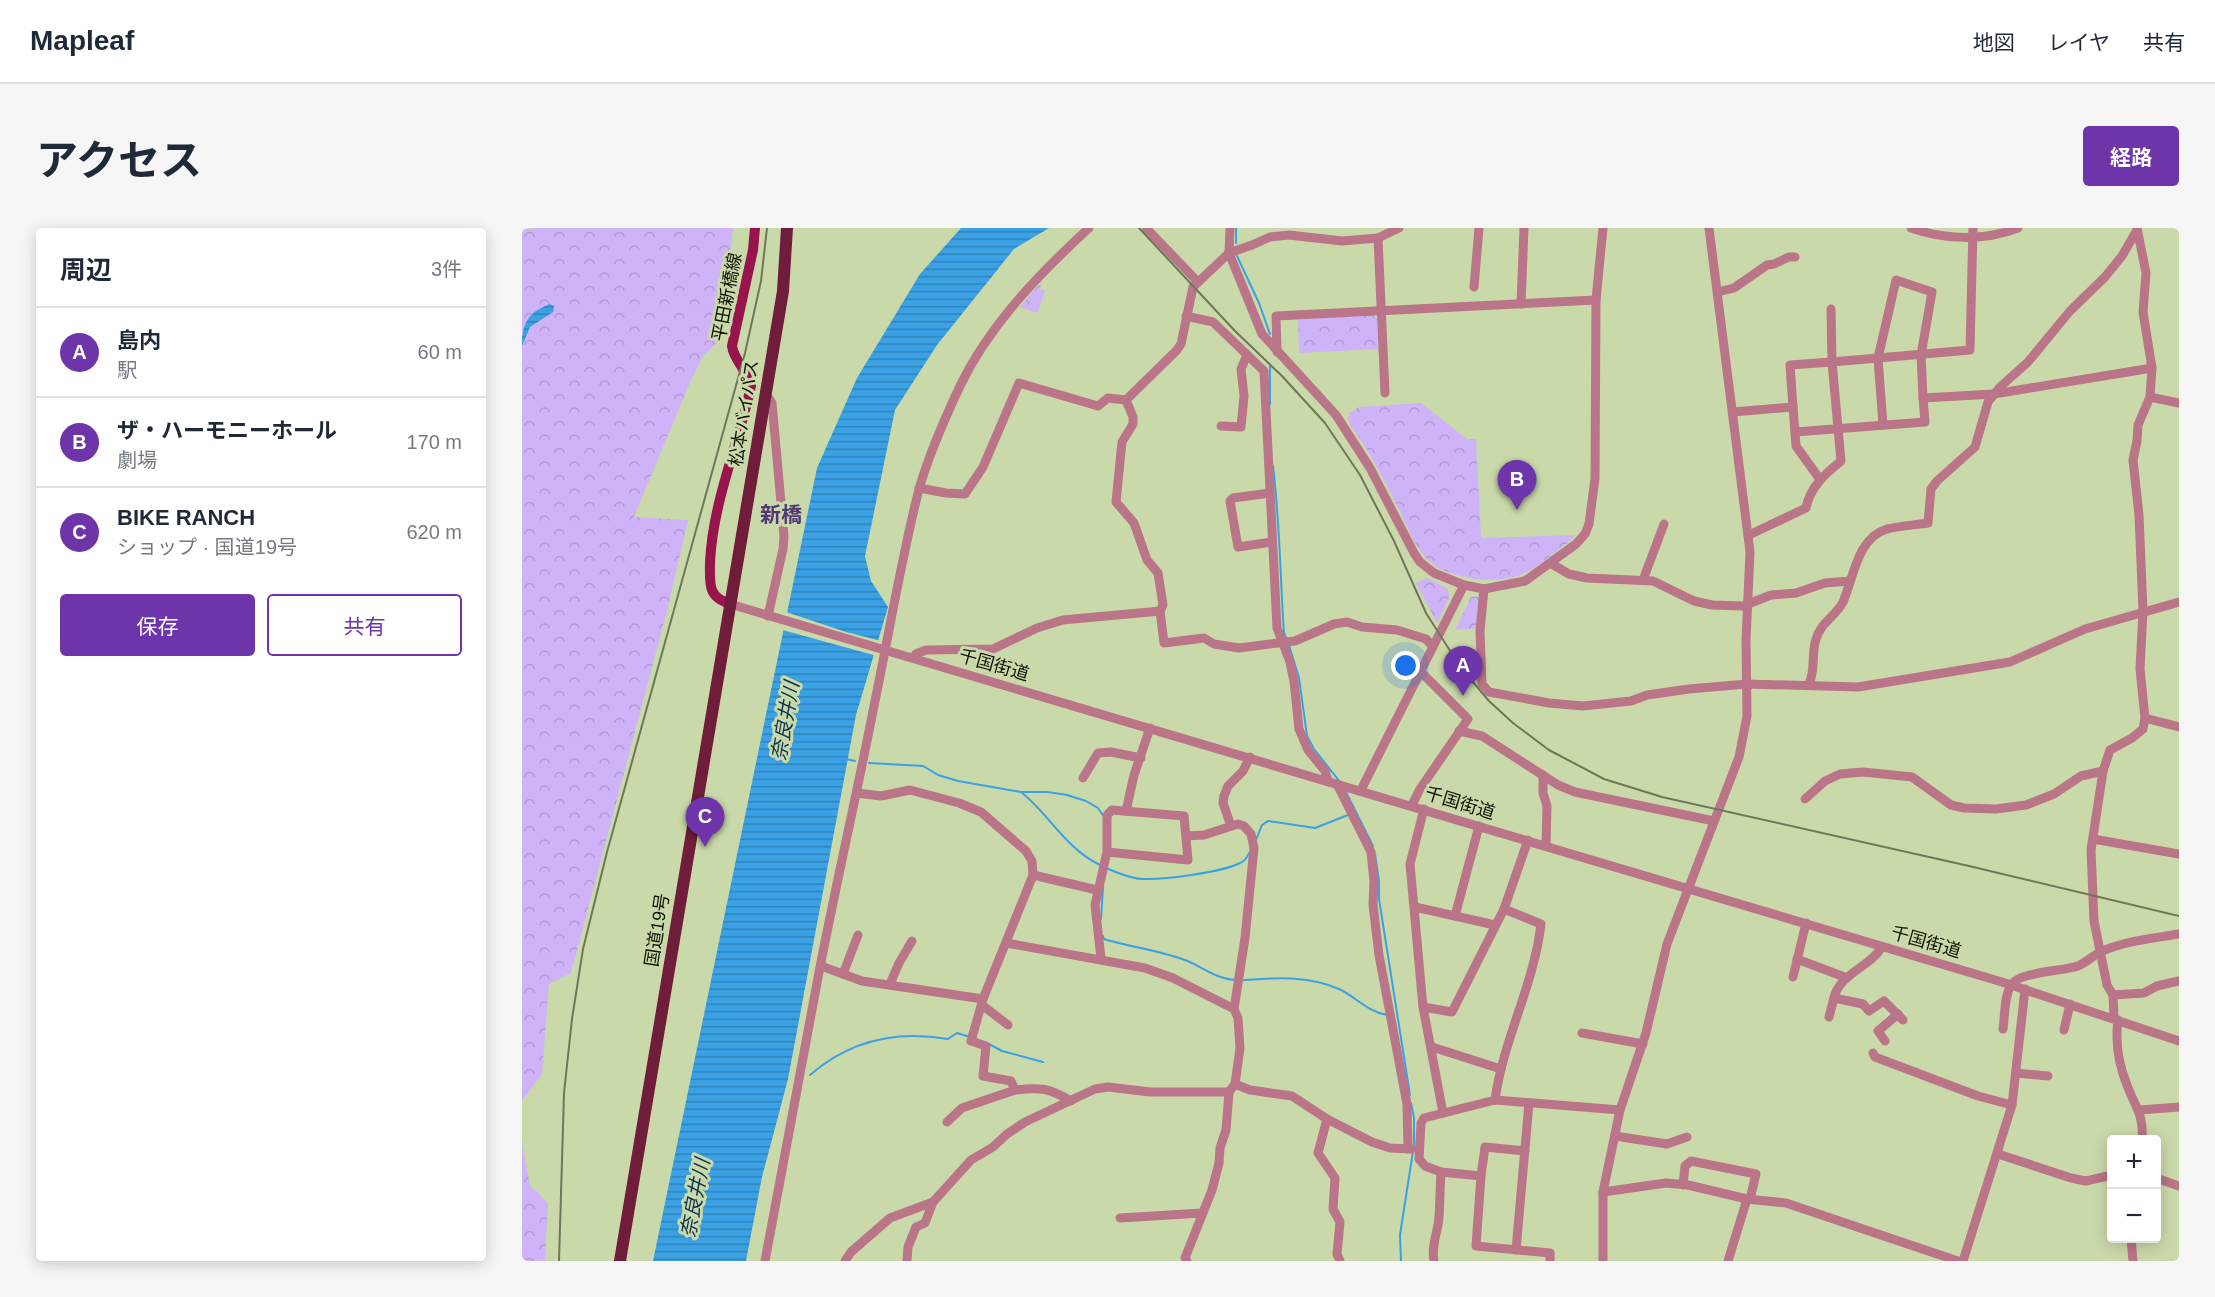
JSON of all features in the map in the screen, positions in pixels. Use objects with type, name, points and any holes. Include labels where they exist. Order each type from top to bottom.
[{"type":"highway","name":"松本バイパス","points":[[730,604],[783,291],[787,228]]},
{"type":"highway","name":"国道19号","points":[[620,1261],[730,604]]},
{"type":"main road","name":"平田新橋線","points":[[730,604],[717,597],[712,590],[711,542],[718,501],[751,386],[733,352],[732,340],[753,250],[755,228]]},
{"type":"street","points":[[765,1261],[821,966],[857,793],[882,650],[928,460],[960,386],[975,359],[1016,302],[1037,278],[1089,228]]},
{"type":"street","points":[[1146,228],[1198,282]]},
{"type":"street","points":[[1230,228],[1229,253],[1262,334],[1336,415],[1365,459],[1408,544],[1420,562],[1434,573],[1464,585],[1484,589],[1526,581],[1576,544],[1585,534],[1589,524],[1595,479],[1596,300],[1603,228]]},
{"type":"street","points":[[1126,400],[1177,350],[1181,344],[1193,287],[1229,253],[1270,237],[1302,232],[1342,241],[1378,238],[1399,228]]},
{"type":"street","points":[[1474,287],[1479,228]]},
{"type":"street","points":[[1521,304],[1524,228]]},
{"type":"street","points":[[1603,1261],[1603,1192],[1620,1110],[1643,1044],[1667,944],[1690,889],[1744,738],[1748,716],[1746,640],[1749,603],[1749,535],[1709,228]]},
{"type":"street","points":[[1911,228],[1940,237],[1973,232],[1990,237],[2018,228]]},
{"type":"street","points":[[2137,229],[2146,273],[2143,312],[2152,368],[2151,397],[2138,425],[2133,460],[2139,515],[2143,611],[2140,669],[2145,718],[2143,729],[2110,750],[2103,771],[2092,839],[2092,896],[2100,952],[2107,985],[2113,995],[2116,1050],[2127,1086],[2140,1110],[2142,1135]]},
{"type":"street","points":[[1809,684],[1813,671],[1813,649],[1816,636],[1824,622],[1838,612],[1869,539],[1886,530],[1928,523],[1931,489],[1975,447],[1983,414],[1994,394],[2028,362],[2070,311],[2105,277],[2122,255],[2137,229]]},
{"type":"street","points":[[1819,478],[1796,446],[1790,366],[1970,350],[1973,232]]},
{"type":"street","points":[[1378,238],[1385,393]]},
{"type":"street","points":[[1718,292],[1734,288],[1767,265],[1795,257]]},
{"type":"street","points":[[1795,432],[1925,422],[1921,355],[1932,292],[1896,280],[1878,358],[1883,425]]},
{"type":"street","points":[[1277,352],[1276,316],[1596,300]]},
{"type":"street","points":[[1749,535],[1806,508],[1808,498],[1819,478],[1841,461],[1832,362],[1831,309]]},
{"type":"street","points":[[1186,316],[1213,322],[1264,371],[1277,628],[1286,642],[1294,681],[1299,729],[1308,750],[1337,784],[1371,852],[1374,881],[1373,905],[1379,955],[1414,1149],[1421,1163],[1441,1172],[1481,1176]]},
{"type":"street","points":[[1221,426],[1241,427],[1244,396],[1241,369],[1247,355]]},
{"type":"street","points":[[1923,398],[1994,394],[2152,368]]},
{"type":"street","points":[[920,489],[965,494],[983,467],[1019,383],[1098,406],[1107,398],[1126,400]]},
{"type":"street","points":[[766,394],[772,403],[784,541],[770,617]]},
{"type":"street","points":[[2151,397],[2179,403]]},
{"type":"street","points":[[1126,400],[1133,417],[1133,424],[1122,442],[1116,502],[1134,523],[1147,560],[1158,573],[1163,606],[1160,611],[1164,643],[1204,638],[1214,644],[1239,648],[1286,642],[1334,624],[1347,622],[1362,627],[1396,630],[1426,639],[1433,647]]},
{"type":"street","points":[[1733,412],[1793,407]]},
{"type":"street","points":[[761,423],[770,425],[774,429]]},
{"type":"street","points":[[1270,493],[1233,498],[1230,501],[1238,547],[1272,542]]},
{"type":"street","points":[[1643,580],[1664,524]]},
{"type":"street","points":[[1550,563],[1569,574],[1587,578],[1653,581],[1694,601],[1712,605],[1743,606],[1771,595],[1796,593],[1825,583],[1850,581]]},
{"type":"street","points":[[1360,790],[1464,585]]},
{"type":"street","points":[[1484,589],[1480,632],[1482,684],[1489,692],[1549,703],[1583,706],[1631,701],[1647,695],[1689,689],[1748,684],[1858,687],[2010,662],[2085,629],[2179,602]]},
{"type":"street","name":"千国街道","points":[[730,604],[2025,989],[2179,1041]]},
{"type":"street","points":[[913,658],[916,654],[926,650],[993,649],[1037,628],[1063,620],[1160,611]]},
{"type":"street","points":[[1412,806],[1420,789],[1467,719],[1420,671]]},
{"type":"street","points":[[2145,718],[2179,727]]},
{"type":"street","points":[[1126,811],[1134,776],[1150,728]]},
{"type":"street","points":[[1459,731],[1482,736],[1558,785],[1575,792],[1714,821]]},
{"type":"street","points":[[1083,778],[1098,753],[1111,752],[1141,758]]},
{"type":"street","points":[[1231,826],[1223,803],[1224,796],[1228,786],[1243,771],[1250,757]]},
{"type":"street","points":[[1805,799],[1825,781],[1840,774],[1863,772],[1912,777],[1952,805],[1964,808],[2026,806],[2054,794],[2081,776],[2103,771]]},
{"type":"street","points":[[1543,775],[1543,793],[1547,806],[1546,846]]},
{"type":"street","points":[[857,793],[880,796],[910,790],[959,803],[981,812],[1000,827],[1026,851],[1032,861],[1033,875],[982,1002],[971,1041],[986,1046],[983,1076],[1011,1081],[1016,1090]]},
{"type":"street","points":[[1424,809],[1410,864],[1423,1007],[1443,1113]]},
{"type":"street","points":[[1101,958],[1095,905],[1107,852],[1107,815],[1112,810],[1184,816],[1188,860],[1107,852]]},
{"type":"street","points":[[1184,1260],[1212,1190],[1226,1130],[1240,1048],[1238,1018],[1234,1009],[1245,938],[1254,848],[1251,834],[1244,826],[1238,824],[1204,836],[1186,836]]},
{"type":"street","points":[[1455,916],[1479,826]]},
{"type":"street","points":[[2092,839],[2179,854]]},
{"type":"street","points":[[1423,1007],[1452,1012],[1504,909],[1528,840]]},
{"type":"street","points":[[1033,875],[1097,890]]},
{"type":"street","points":[[1415,907],[1495,925]]},
{"type":"street","points":[[1495,1100],[1501,1069],[1527,988],[1541,924],[1504,909]]},
{"type":"street","points":[[1792,977],[1806,923]]},
{"type":"street","points":[[2003,1029],[2011,985],[2016,980],[2079,965],[2100,952],[2131,941],[2179,934]]},
{"type":"street","points":[[843,974],[858,935]]},
{"type":"street","points":[[890,984],[912,941]]},
{"type":"street","points":[[1006,943],[1101,958],[1145,968],[1234,1009]]},
{"type":"street","points":[[1829,1017],[1836,990],[1847,978],[1877,955],[1882,947]]},
{"type":"street","points":[[1797,959],[1847,978]]},
{"type":"street","points":[[821,966],[862,981],[890,984],[982,1002],[1008,1025]]},
{"type":"street","points":[[2113,995],[2144,993],[2157,986],[2179,981]]},
{"type":"street","points":[[1963,1261],[2012,1105],[2025,989]]},
{"type":"street","points":[[1834,998],[1863,1004],[1869,1011],[1884,1001],[1900,1017],[1878,1030],[1885,1041]]},
{"type":"street","points":[[2064,1030],[2070,1004]]},
{"type":"street","points":[[1582,1033],[1643,1044]]},
{"type":"street","points":[[1431,1047],[1501,1069]]},
{"type":"street","points":[[1873,1053],[1875,1057],[1978,1096],[2012,1105]]},
{"type":"street","points":[[2016,1073],[2048,1076]]},
{"type":"street","points":[[907,1261],[908,1247],[916,1227],[925,1223],[933,1202],[971,1160],[993,1147],[1025,1122],[1095,1089],[1108,1087],[1150,1092],[1232,1088],[1292,1096],[1328,1119],[1372,1142],[1390,1148],[1414,1149]]},
{"type":"street","points":[[947,1122],[962,1108],[1016,1090],[1029,1088],[1052,1090],[1071,1101]]},
{"type":"street","points":[[1414,1149],[1424,1118],[1495,1100],[1620,1110]]},
{"type":"street","points":[[1516,1250],[1529,1102]]},
{"type":"street","points":[[2140,1110],[2179,1107]]},
{"type":"street","points":[[1328,1119],[1318,1153],[1335,1178],[1333,1209],[1340,1222],[1337,1254],[1340,1261]]},
{"type":"street","points":[[1615,1136],[1667,1144],[1687,1137]]},
{"type":"street","points":[[1525,1151],[1485,1147],[1476,1246],[1550,1253],[1550,1261]]},
{"type":"street","points":[[1998,1154],[2071,1178],[2086,1181],[2107,1176]]},
{"type":"street","points":[[1683,1185],[1685,1166],[1691,1161],[1756,1174],[1728,1261]]},
{"type":"street","points":[[1434,1261],[1432,1249],[1439,1218],[1441,1172]]},
{"type":"street","points":[[2161,1179],[2179,1186]]},
{"type":"street","points":[[1603,1192],[1666,1183],[1748,1199],[1786,1203],[1958,1261]]},
{"type":"street","points":[[845,1261],[851,1252],[890,1218],[933,1202]]},
{"type":"street","points":[[1120,1218],[1202,1214]]},
{"type":"street","points":[[2131,1243],[2133,1261]]},
{"type":"green space","points":[[535,228],[733,228],[721,339],[703,356],[691,380],[634,517],[688,520],[668,607],[571,973],[549,984],[542,1074],[522,1101],[522,230]]},
{"type":"green space","points":[[1042,281],[1040,289],[1045,291],[1037,313],[1020,307]]},
{"type":"green space","points":[[1371,315],[1377,318],[1378,349],[1299,353],[1298,319]]},
{"type":"green space","points":[[1421,403],[1467,439],[1476,439],[1481,538],[1575,535],[1570,541],[1531,570],[1514,577],[1501,579],[1487,580],[1459,576],[1434,565],[1425,557],[1414,542],[1383,479],[1348,418],[1349,413],[1359,407]]},
{"type":"green space","points":[[1427,578],[1447,588],[1450,596],[1437,623],[1416,583]]},
{"type":"green space","points":[[1480,596],[1478,628],[1455,630],[1471,597]]},
{"type":"green space","points":[[522,1143],[530,1186],[548,1203],[545,1261],[522,1261]]},
{"type":"water","name":"奈良井川","points":[[961,228],[1049,228],[1014,249],[937,345],[895,410],[865,556],[871,581],[888,607],[856,715],[788,1079],[762,1177],[746,1261],[653,1261],[817,468],[857,378],[920,274]]},
{"type":"water","points":[[550,304],[554,306],[553,312],[530,327],[522,346],[523,331],[531,315]]},
{"type":"pier","points":[[783,611],[881,641],[877,656],[779,629]]},
{"type":"waterway","points":[[1236,228],[1236,243]]},
{"type":"waterway","points":[[1237,256],[1259,303],[1270,334]]},
{"type":"waterway","points":[[1270,366],[1270,404]]},
{"type":"waterway","points":[[1273,466],[1279,529],[1284,633],[1287,640]]},
{"type":"waterway","points":[[1289,645],[1299,678],[1307,736],[1314,749],[1340,782]]},
{"type":"waterway","points":[[846,759],[855,761]]},
{"type":"waterway","points":[[869,763],[923,766],[938,775],[958,781],[1021,792],[1067,795],[1086,801],[1098,808],[1104,817]]},
{"type":"waterway","points":[[1021,792],[1067,841],[1100,865]]},
{"type":"waterway","points":[[1346,792],[1373,846]]},
{"type":"waterway","points":[[1256,840],[1262,825],[1268,821],[1315,828],[1348,815]]},
{"type":"waterway","points":[[1108,869],[1139,879],[1178,877],[1232,866],[1247,858],[1249,853]]},
{"type":"waterway","points":[[1375,854],[1379,899],[1410,1095]]},
{"type":"waterway","points":[[1101,919],[1103,888]]},
{"type":"waterway","points":[[1103,936],[1104,939],[1182,959],[1220,977],[1234,980]]},
{"type":"waterway","points":[[1243,980],[1292,978],[1316,981],[1339,989],[1368,1008],[1387,1015]]},
{"type":"waterway","points":[[810,1075],[841,1053],[874,1040],[910,1036],[948,1039],[957,1033],[970,1037]]},
{"type":"waterway","points":[[989,1044],[1002,1051],[1043,1062]]},
{"type":"waterway","points":[[1411,1103],[1414,1118],[1414,1145]]},
{"type":"waterway","points":[[1401,1261],[1400,1235],[1413,1151]]},
{"type":"railway","points":[[559,1261],[564,1093],[583,949],[607,852],[745,353],[761,281],[767,228]]},
{"type":"railway","points":[[1139,228],[1325,423],[1360,475],[1394,541],[1426,613],[1461,668],[1489,701],[1513,723],[1549,750],[1604,779],[1662,797],[2179,916]]},
{"type":"place","name":"ザ・ハーモニーホール","points":[[1517,510]]},
{"type":"place","name":"島内","points":[[1463,696]]},
{"type":"place","name":"BIKE RANCH","points":[[705,847]]},
{"type":"district","name":"新橋","points":[[781,514]]}]
